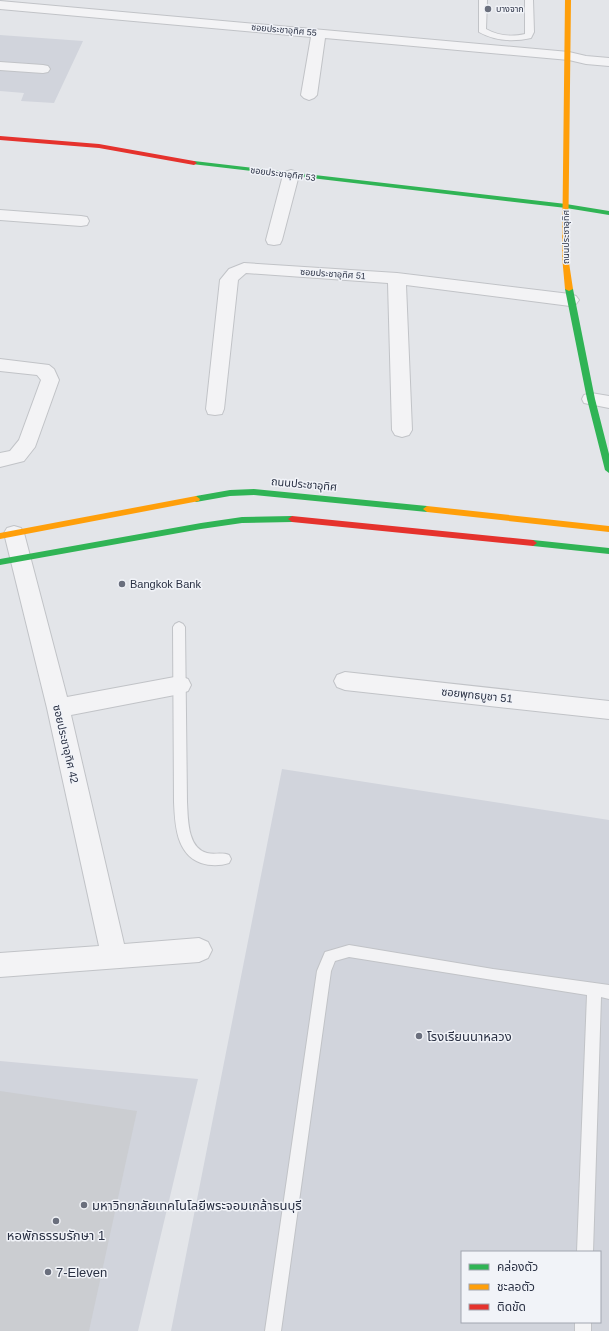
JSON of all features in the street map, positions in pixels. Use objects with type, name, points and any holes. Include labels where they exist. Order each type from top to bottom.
[{"type":"main road","name":"ถนนประชาอุทิศ","points":[[568,0],[565,256],[570,300],[591,399],[609,470]]},
{"type":"main road","name":"ซอยประชาอุทิศ 53","points":[[0,138],[98,146],[208,165],[609,212]]},
{"type":"main road","name":"ถนนประชาอุทิศ","points":[[7,535],[195,499],[230,493],[254,492],[609,528]]},
{"type":"main road","points":[[0,562],[208,523],[255,518],[306,519],[609,551]]},
{"type":"street","name":"ซอยประชาอุทิศ 55","points":[[0,5],[92,6],[319,33],[568,56],[586,60],[609,62]]},
{"type":"street","points":[[309,95],[319,33]]},
{"type":"street","points":[[0,66],[43,69]]},
{"type":"street","points":[[274,240],[291,175]]},
{"type":"street","points":[[0,215],[81,221]]},
{"type":"street","name":"ซอยประชาอุทิศ 51","points":[[216,409],[229,280],[232,274],[244,268],[397,278],[570,300]]},
{"type":"street","points":[[397,278],[402,430]]},
{"type":"street","points":[[0,365],[42,369],[47,373],[50,380],[28,442],[17,456],[0,460]]},
{"type":"street","points":[[591,399],[609,402]]},
{"type":"street","name":"ซอยประชาอุทิศ 42","points":[[7,535],[21,558],[58,708],[114,956]]},
{"type":"street","name":"ซอยพุทธบูชา 51","points":[[344,681],[609,710]]},
{"type":"street","points":[[58,708],[180,685]]},
{"type":"street","points":[[0,965],[199,950]]},
{"type":"lane","points":[[483,0],[482,30],[494,36],[521,38],[528,36],[530,32],[529,0]]},
{"type":"lane","points":[[179,627],[181,803],[185,839],[190,848],[203,859],[211,861],[224,859]]},
{"type":"lane","points":[[273,1331],[324,971],[330,956],[349,951],[493,975],[602,991],[585,1251]]},
{"type":"shaded area","points":[[0,35],[83,41],[54,103],[21,101],[24,93],[0,91]]},
{"type":"shaded area","name":"โรงเรียนนาหลวง","points":[[282,769],[609,820],[609,1331],[171,1331]]},
{"type":"shaded area","name":"มหาวิทยาลัยเทคโนโลยีพระจอมเกล้าธนบุรี","points":[[0,1061],[198,1079],[138,1331],[0,1331]]},
{"type":"building","name":"หอพักธรรมรักษา 1","points":[[0,1091],[137,1111],[89,1331],[0,1331]]},
{"type":"traffic: fast","points":[[194,163],[566,206],[609,213]]},
{"type":"traffic: fast","points":[[569,289],[591,399],[609,470]]},
{"type":"traffic: fast","points":[[196,499],[230,493],[254,492],[427,509]]},
{"type":"traffic: fast","points":[[0,562],[201,526],[242,520],[292,519]]},
{"type":"traffic: fast","points":[[533,543],[609,551]]},
{"type":"traffic: slow","points":[[568,0],[565,256],[569,289]]},
{"type":"traffic: slow","points":[[0,536],[196,499]]},
{"type":"traffic: slow","points":[[427,509],[609,529]]},
{"type":"traffic: jam","points":[[0,138],[99,146],[194,163]]},
{"type":"traffic: jam","points":[[292,519],[533,543]]},
{"type":"place","name":"บางจาก","points":[[488,9]]},
{"type":"place","name":"Bangkok Bank","points":[[122,584]]},
{"type":"place","name":"โรงเรียนนาหลวง","points":[[419,1036]]},
{"type":"place","name":"มหาวิทยาลัยเทคโนโลยีพระจอมเกล้าธนบุรี","points":[[84,1205]]},
{"type":"place","name":"หอพักธรรมรักษา 1","points":[[56,1221]]},
{"type":"place","name":"7-Eleven","points":[[48,1272]]}]
